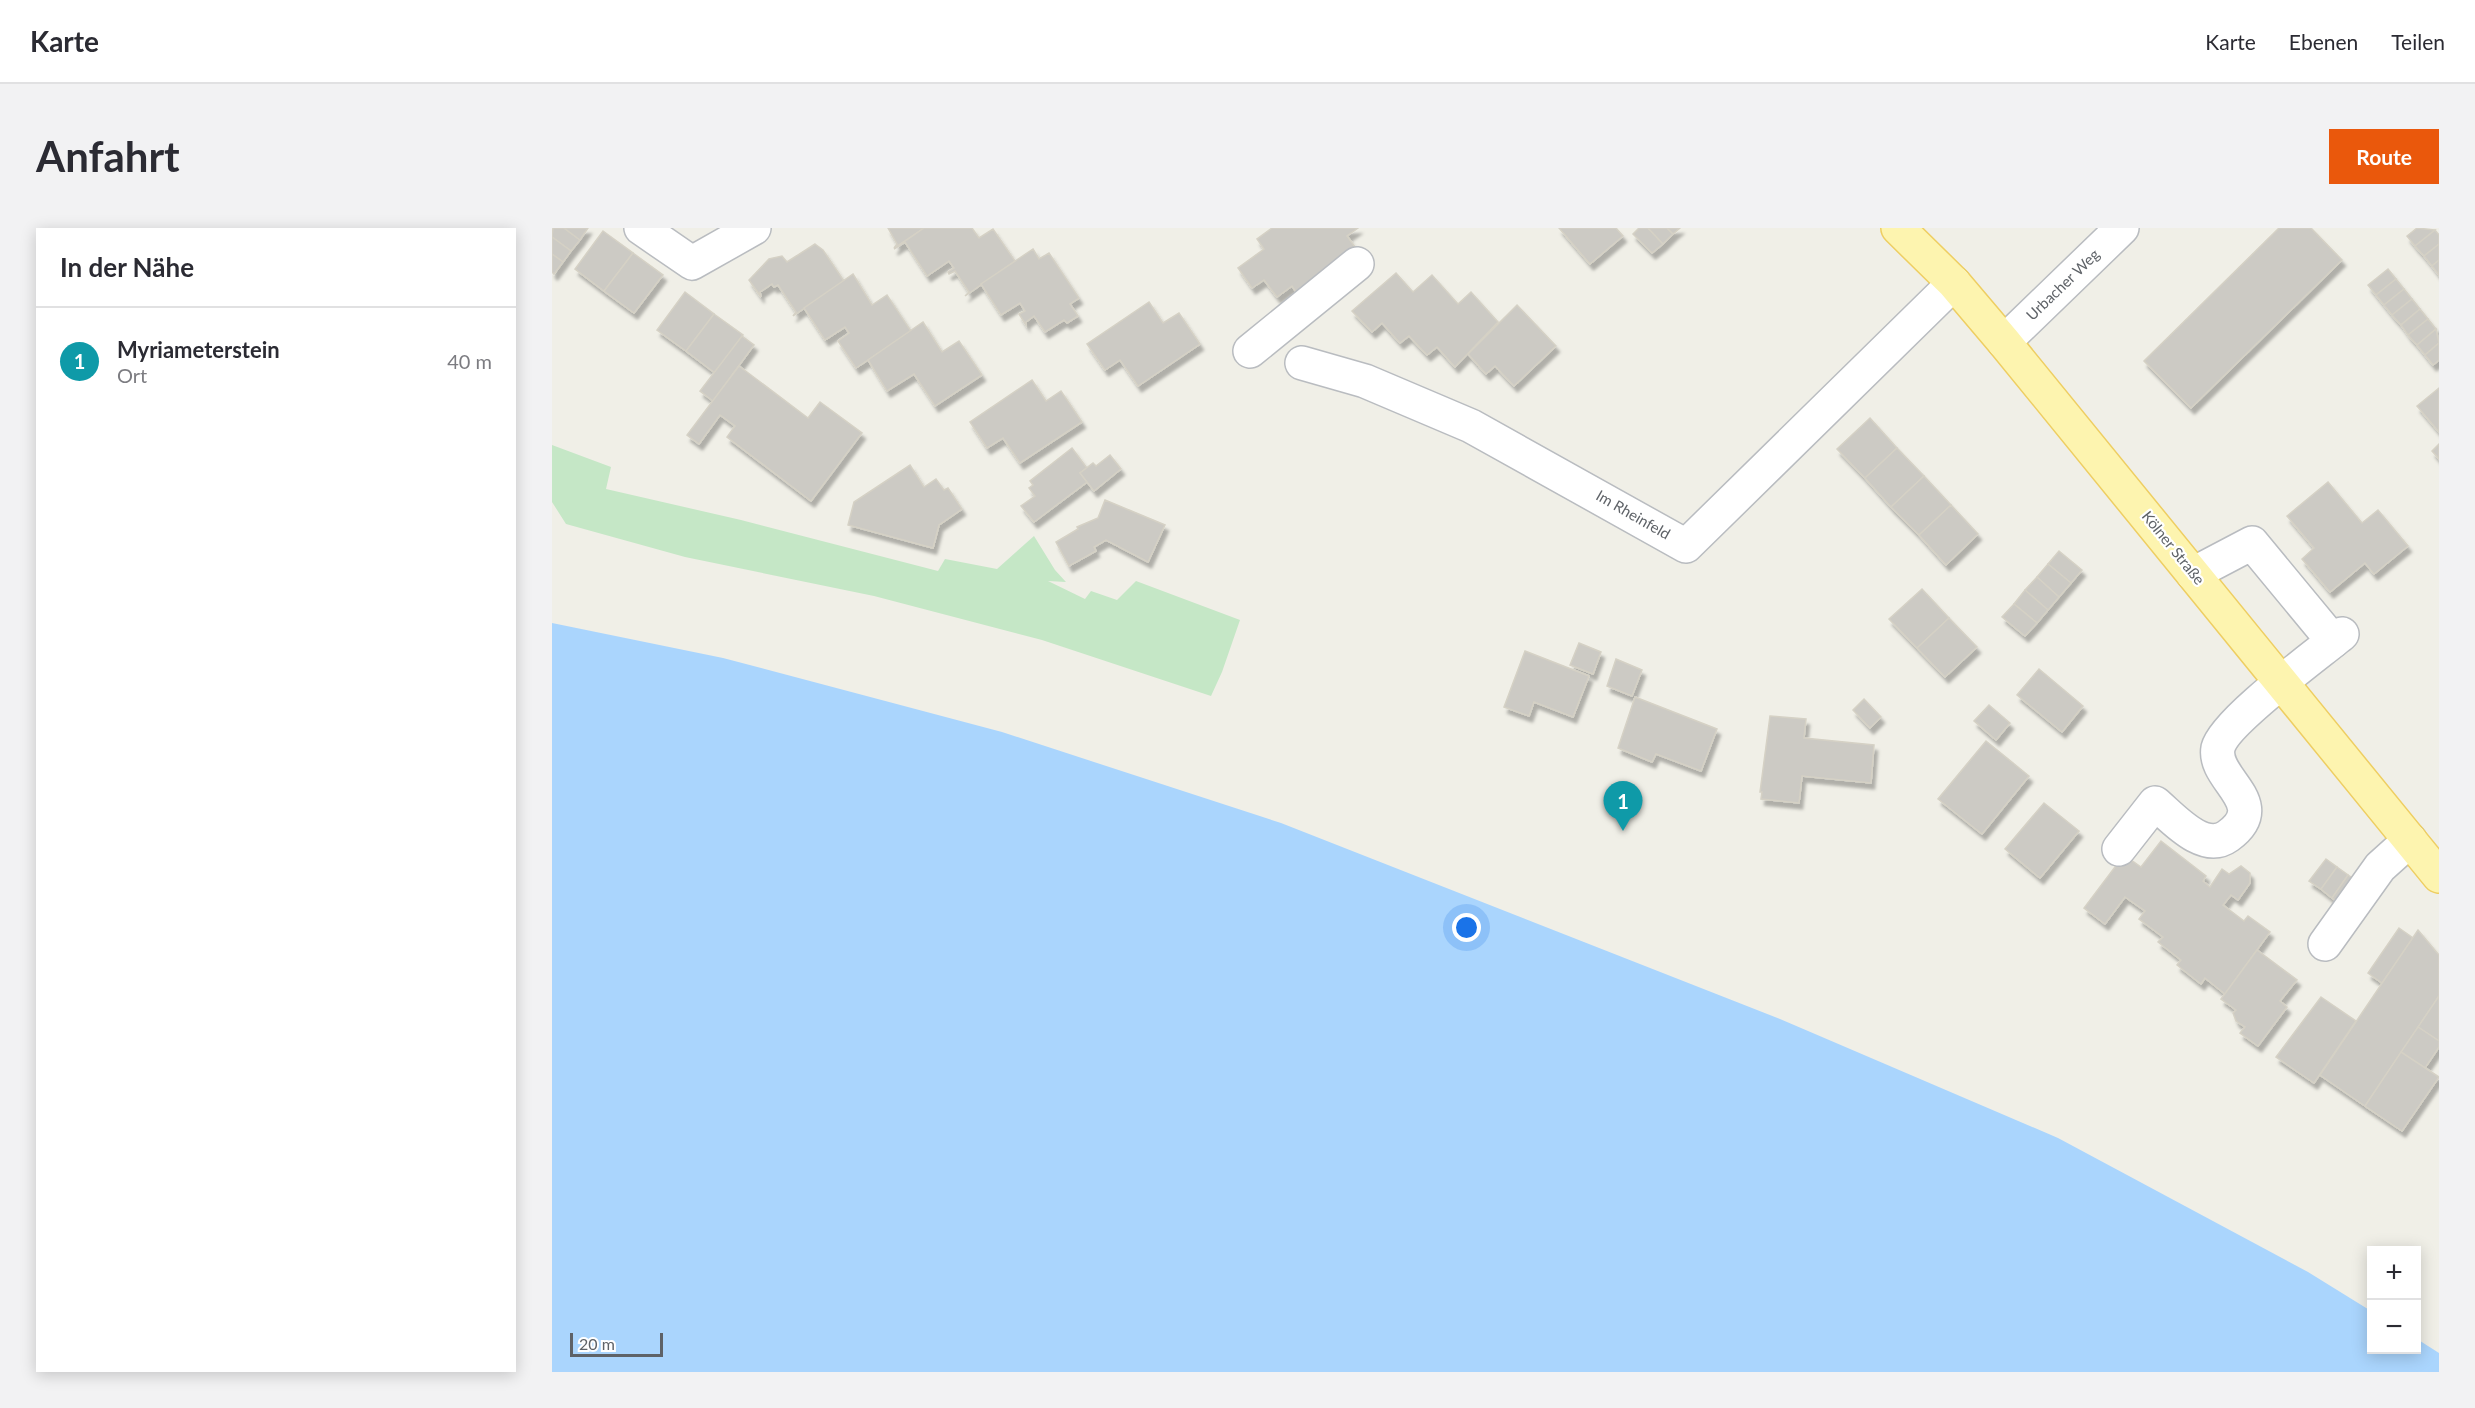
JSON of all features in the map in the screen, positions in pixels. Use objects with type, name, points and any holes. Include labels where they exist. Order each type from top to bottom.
[{"type":"main road","name":"Kölner Straße","points":[[1898,228],[1954,283],[2004,342],[2283,683],[2428,854]]},
{"type":"street","points":[[641,228],[692,263],[751,229]]},
{"type":"street","name":"Urbacher Weg","points":[[2004,342],[2122,228]]},
{"type":"street","points":[[1250,351],[1357,264]]},
{"type":"street","name":"Im Rheinfeld","points":[[1302,363],[1365,381],[1471,426],[1686,546],[1954,283]]},
{"type":"street","points":[[2119,849],[2155,803],[2198,837],[2208,841],[2226,837],[2236,828],[2242,818],[2243,798],[2220,765],[2218,748],[2239,719],[2338,638],[2252,543],[2193,574]]},
{"type":"street","points":[[2325,944],[2380,867],[2428,854]]},
{"type":"green space","points":[[552,445],[611,467],[606,489],[741,520],[938,571],[945,559],[997,569],[1034,536],[1055,570],[1066,582],[1048,581],[1085,599],[1091,591],[1117,600],[1136,581],[1240,620],[1211,696],[1042,640],[874,596],[685,557],[566,524],[552,502]]},
{"type":"water","points":[[552,623],[723,658],[1002,732],[1281,823],[1780,1019],[2058,1138],[2308,1272],[2367,1309],[2367,1354],[2421,1354],[2421,1342],[2439,1353],[2439,1372],[552,1372]]},
{"type":"building","points":[[553,228],[564,228],[580,240],[571,251],[552,237]]},
{"type":"building","points":[[564,228],[588,228],[580,240]]},
{"type":"building","points":[[888,228],[924,228],[894,248],[897,244]]},
{"type":"building","points":[[924,228],[972,228],[979,238],[993,229],[1015,261],[965,296],[969,292],[955,271],[949,274],[948,272],[954,268],[949,261],[927,276],[905,242],[894,249]]},
{"type":"building","points":[[1272,228],[1358,228],[1347,236],[1358,251],[1332,263],[1322,271],[1325,275],[1298,295],[1292,286],[1277,297],[1264,280],[1252,288],[1238,268],[1264,249],[1257,239]]},
{"type":"building","points":[[1559,228],[1616,228],[1623,236],[1590,264]]},
{"type":"building","points":[[1639,228],[1648,228],[1663,244],[1652,253],[1633,234]]},
{"type":"building","points":[[1648,228],[1667,228],[1673,234],[1663,244]]},
{"type":"building","points":[[1667,228],[1680,228],[1673,234]]},
{"type":"building","points":[[2279,228],[2311,228],[2342,260],[2191,408],[2144,361]]},
{"type":"building","points":[[2417,228],[2435,230],[2415,246],[2407,236]]},
{"type":"building","points":[[2435,230],[2439,235],[2439,244],[2424,256],[2415,246]]},
{"type":"building","points":[[603,231],[633,253],[604,291],[575,269]]},
{"type":"building","points":[[552,237],[571,251],[563,262],[552,254]]},
{"type":"building","points":[[815,244],[823,250],[844,281],[793,316],[796,312],[778,285],[774,287],[772,284],[760,292],[761,297],[749,280],[769,259],[782,256],[787,262]]},
{"type":"building","points":[[2439,244],[2439,260],[2432,266],[2424,256]]},
{"type":"building","points":[[1033,249],[1039,259],[1049,253],[1079,298],[1070,304],[1078,316],[1067,323],[1064,320],[1045,332],[1034,316],[1026,322],[1026,325],[1019,314],[1025,311],[1020,303],[1001,315],[981,284]]},
{"type":"building","points":[[633,253],[663,275],[634,313],[604,291]]},
{"type":"building","points":[[552,254],[563,262],[554,274],[552,272]]},
{"type":"building","points":[[2439,260],[2439,275],[2432,266]]},
{"type":"building","points":[[2388,269],[2396,279],[2376,295],[2368,285]]},
{"type":"building","points":[[1396,273],[1413,292],[1432,275],[1458,304],[1471,292],[1498,322],[1455,367],[1437,347],[1427,355],[1409,336],[1400,343],[1382,323],[1372,332],[1352,311]]},
{"type":"building","points":[[853,274],[872,305],[887,295],[911,331],[856,368],[838,341],[849,333],[845,327],[825,340],[804,308]]},
{"type":"building","points":[[2396,279],[2404,289],[2384,305],[2376,295]]},
{"type":"building","points":[[2404,289],[2412,299],[2392,315],[2384,305]]},
{"type":"building","points":[[685,292],[714,314],[686,351],[657,330]]},
{"type":"building","points":[[2412,299],[2420,309],[2401,325],[2392,315]]},
{"type":"building","points":[[1149,302],[1163,323],[1179,313],[1200,344],[1138,386],[1120,360],[1105,370],[1087,344]]},
{"type":"building","points":[[1517,305],[1556,346],[1514,386],[1495,366],[1486,374],[1468,354]]},
{"type":"building","points":[[2420,309],[2428,319],[2408,335],[2401,325]]},
{"type":"building","points":[[714,314],[743,335],[715,373],[686,351]]},
{"type":"building","points":[[2428,319],[2436,329],[2417,345],[2408,335]]},
{"type":"building","points":[[923,322],[942,352],[959,341],[982,375],[935,406],[914,374],[887,391],[868,360]]},
{"type":"building","points":[[2436,329],[2439,343],[2425,355],[2417,345]]},
{"type":"building","points":[[742,336],[754,345],[713,401],[700,391]]},
{"type":"building","points":[[2439,343],[2439,360],[2433,365],[2425,355]]},
{"type":"building","points":[[739,366],[808,418],[820,402],[862,433],[811,501],[727,437],[735,426],[720,415],[699,444],[687,435]]},
{"type":"building","points":[[1032,380],[1046,401],[1061,391],[1082,422],[1020,463],[1003,438],[987,448],[970,422]]},
{"type":"building","points":[[2439,388],[2439,432],[2417,406]]},
{"type":"building","points":[[1870,418],[1897,448],[1865,478],[1837,449]]},
{"type":"building","points":[[2439,444],[2439,459],[2432,451]]},
{"type":"building","points":[[1072,448],[1087,468],[1080,473],[1087,482],[1034,522],[1021,506],[1035,496],[1029,488],[1033,485],[1030,481]]},
{"type":"building","points":[[1897,448],[1924,476],[1891,507],[1865,478]]},
{"type":"building","points":[[1110,455],[1121,469],[1094,491],[1080,473],[1093,463],[1096,466]]},
{"type":"building","points":[[910,465],[924,487],[936,479],[944,490],[948,488],[962,509],[939,525],[933,548],[848,525],[854,502]]},
{"type":"building","points":[[1924,476],[1951,505],[1919,535],[1891,507]]},
{"type":"building","points":[[2328,482],[2362,523],[2378,510],[2408,546],[2374,574],[2365,563],[2330,592],[2302,559],[2314,548],[2287,516]]},
{"type":"building","points":[[1105,500],[1165,525],[1148,562],[1106,540],[1094,547],[1096,551],[1069,566],[1056,542],[1078,529],[1077,527],[1098,518]]},
{"type":"building","points":[[1951,505],[1978,534],[1946,565],[1919,535]]},
{"type":"building","points":[[2059,551],[2082,570],[2071,583],[2048,564]]},
{"type":"building","points":[[2048,564],[2071,583],[2059,597],[2037,577]]},
{"type":"building","points":[[2037,577],[2059,597],[2048,610],[2025,590]]},
{"type":"building","points":[[1922,589],[1949,618],[1917,648],[1889,619]]},
{"type":"building","points":[[2025,590],[2048,610],[2037,623],[2014,604]]},
{"type":"building","points":[[2014,604],[2037,623],[2025,636],[2002,617]]},
{"type":"building","points":[[1949,618],[1977,647],[1945,677],[1917,648]]},
{"type":"building","points":[[1579,643],[1601,652],[1593,674],[1570,665]]},
{"type":"building","points":[[1525,651],[1589,676],[1573,717],[1534,702],[1529,716],[1504,707]]},
{"type":"building","points":[[1616,659],[1642,670],[1632,696],[1607,686]]},
{"type":"building","points":[[2039,669],[2083,706],[2062,732],[2017,695]]},
{"type":"building","points":[[1635,697],[1717,729],[1701,771],[1656,754],[1652,762],[1618,748]]},
{"type":"building","points":[[1864,699],[1881,717],[1870,728],[1853,710]]},
{"type":"building","points":[[1989,705],[2010,723],[1996,740],[1974,721]]},
{"type":"building","points":[[1770,716],[1806,719],[1804,738],[1874,745],[1871,783],[1802,776],[1799,803],[1761,799]]},
{"type":"building","points":[[1986,741],[2029,776],[1982,834],[1938,799]]},
{"type":"building","points":[[2044,803],[2079,831],[2040,878],[2005,849]]},
{"type":"building","points":[[2161,841],[2206,876],[2203,881],[2210,887],[2222,869],[2229,874],[2241,866],[2250,873],[2250,883],[2238,900],[2231,895],[2223,905],[2244,921],[2248,916],[2270,932],[2225,994],[2205,978],[2201,984],[2177,965],[2181,960],[2158,942],[2163,937],[2139,919],[2145,911],[2125,897],[2105,924],[2084,908],[2124,855],[2141,867]]},
{"type":"building","points":[[2326,859],[2337,867],[2321,889],[2309,881]]},
{"type":"building","points":[[2337,867],[2348,875],[2332,898],[2321,889]]},
{"type":"building","points":[[2348,875],[2360,883],[2344,906],[2332,898]]},
{"type":"building","points":[[2399,928],[2413,938],[2382,983],[2368,973]]},
{"type":"building","points":[[2418,930],[2439,955],[2439,996],[2365,1106],[2320,1075]]},
{"type":"building","points":[[2257,950],[2297,980],[2280,1001],[2287,1007],[2258,1046],[2240,1033],[2245,1027],[2236,1021],[2233,1013],[2236,1010],[2221,999]]},
{"type":"building","points":[[2439,996],[2439,1041],[2418,1027]]},
{"type":"building","points":[[2321,997],[2356,1021],[2314,1083],[2276,1057]]},
{"type":"building","points":[[2418,1027],[2439,1041],[2439,1047],[2425,1068],[2401,1052]]},
{"type":"building","points":[[2401,1052],[2439,1077],[2402,1131],[2365,1106]]},
{"type":"place","name":"Myriameterstein","points":[[1623,831]]}]
